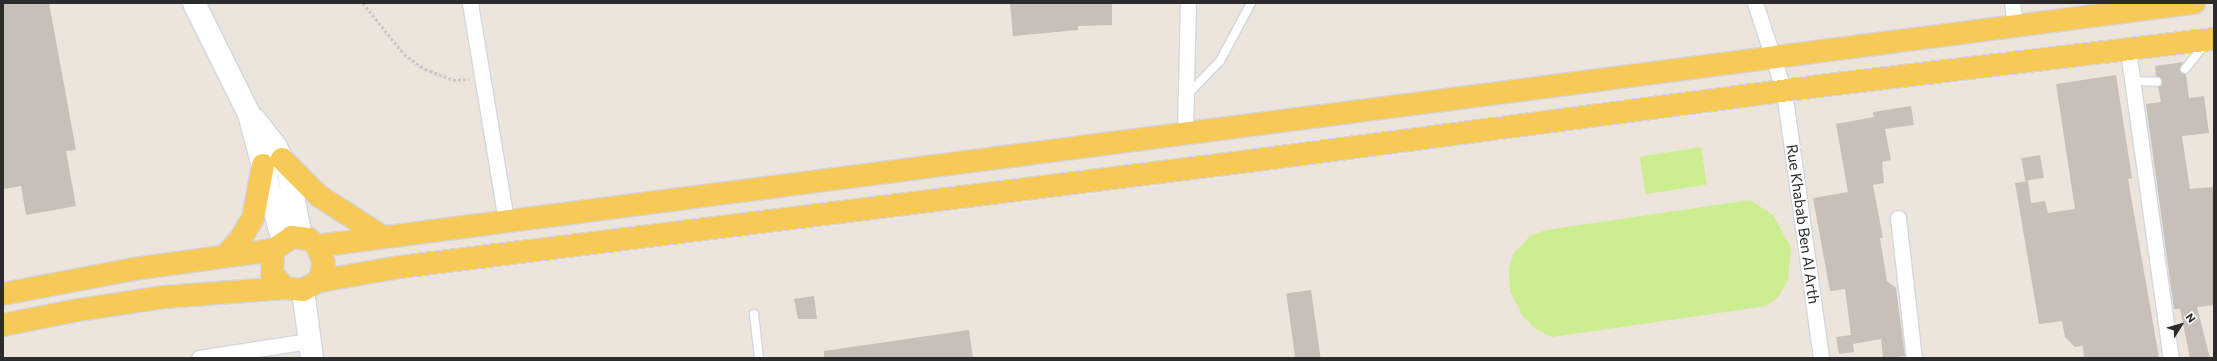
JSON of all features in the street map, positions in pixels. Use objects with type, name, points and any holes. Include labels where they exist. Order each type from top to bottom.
[{"type":"main road","points":[[3,294],[293,243],[383,237],[1185,132],[2194,3]]},
{"type":"main road","points":[[3,325],[121,303],[302,286],[400,267],[1784,91],[2211,40]]},
{"type":"main road","points":[[225,256],[241,238],[253,218],[273,162],[319,196],[383,237]]},
{"type":"main road","points":[[293,243],[324,263],[302,286]]},
{"type":"main road","points":[[293,243],[272,274],[302,286]]},
{"type":"street","points":[[194,3],[249,114],[268,135],[273,162],[293,191],[293,243]]},
{"type":"street","points":[[470,3],[481,78],[506,220]]},
{"type":"street","points":[[1185,132],[1188,3]]},
{"type":"street","name":"Rue Khabab Ben Al Arth","points":[[1755,3],[1771,57],[1784,91],[1822,358]]},
{"type":"street","points":[[2012,3],[2015,25]]},
{"type":"street","points":[[2128,50],[2171,358]]},
{"type":"street","points":[[1898,218],[1914,358]]},
{"type":"street","points":[[199,358],[311,349],[302,286]]},
{"type":"lane","points":[[1186,95],[1220,61],[1251,3]]},
{"type":"lane","points":[[2185,69],[2211,40]]},
{"type":"lane","points":[[2133,81],[2157,82]]},
{"type":"lane","points":[[754,314],[759,358]]},
{"type":"path","points":[[363,3],[404,54],[424,69],[453,80],[481,78]]},
{"type":"green space","points":[[1701,147],[1707,185],[1646,194],[1640,157]]},
{"type":"green space","points":[[1750,200],[1773,215],[1791,247],[1788,280],[1778,297],[1767,306],[1552,337],[1534,328],[1523,316],[1510,292],[1509,268],[1514,253],[1530,236],[1546,230]]},
{"type":"building","points":[[3,3],[49,3],[76,150],[66,151],[76,206],[26,215],[21,186],[3,189]]},
{"type":"building","points":[[1010,3],[1112,3],[1112,25],[1078,26],[1078,30],[1013,36]]},
{"type":"building","points":[[2184,62],[2180,71],[2186,74],[2189,98],[2204,96],[2209,133],[2182,136],[2190,189],[2214,187],[2214,305],[2197,307],[2210,358],[2190,358],[2180,309],[2174,309],[2146,104],[2161,102],[2158,87],[2162,82],[2156,76],[2155,66]]},
{"type":"building","points":[[2116,75],[2132,178],[2128,179],[2159,358],[2084,358],[2083,346],[2075,347],[2065,337],[2062,321],[2039,324],[2015,183],[2028,181],[2031,203],[2045,201],[2048,213],[2075,209],[2056,84]]},
{"type":"building","points":[[1911,106],[1914,125],[1885,129],[1891,160],[1882,162],[1884,183],[1873,185],[1883,238],[1880,238],[1887,281],[1896,288],[1905,356],[1883,358],[1881,339],[1853,344],[1854,352],[1839,354],[1836,337],[1851,335],[1845,289],[1830,291],[1813,198],[1848,192],[1836,124],[1874,117],[1873,112]]},
{"type":"building","points":[[2040,155],[2044,178],[2025,181],[2021,158]]},
{"type":"building","points":[[1311,290],[1321,358],[1295,358],[1286,293]]},
{"type":"building","points":[[814,296],[817,319],[798,319],[794,299]]},
{"type":"building","points":[[969,330],[973,358],[824,358],[824,351]]}]
